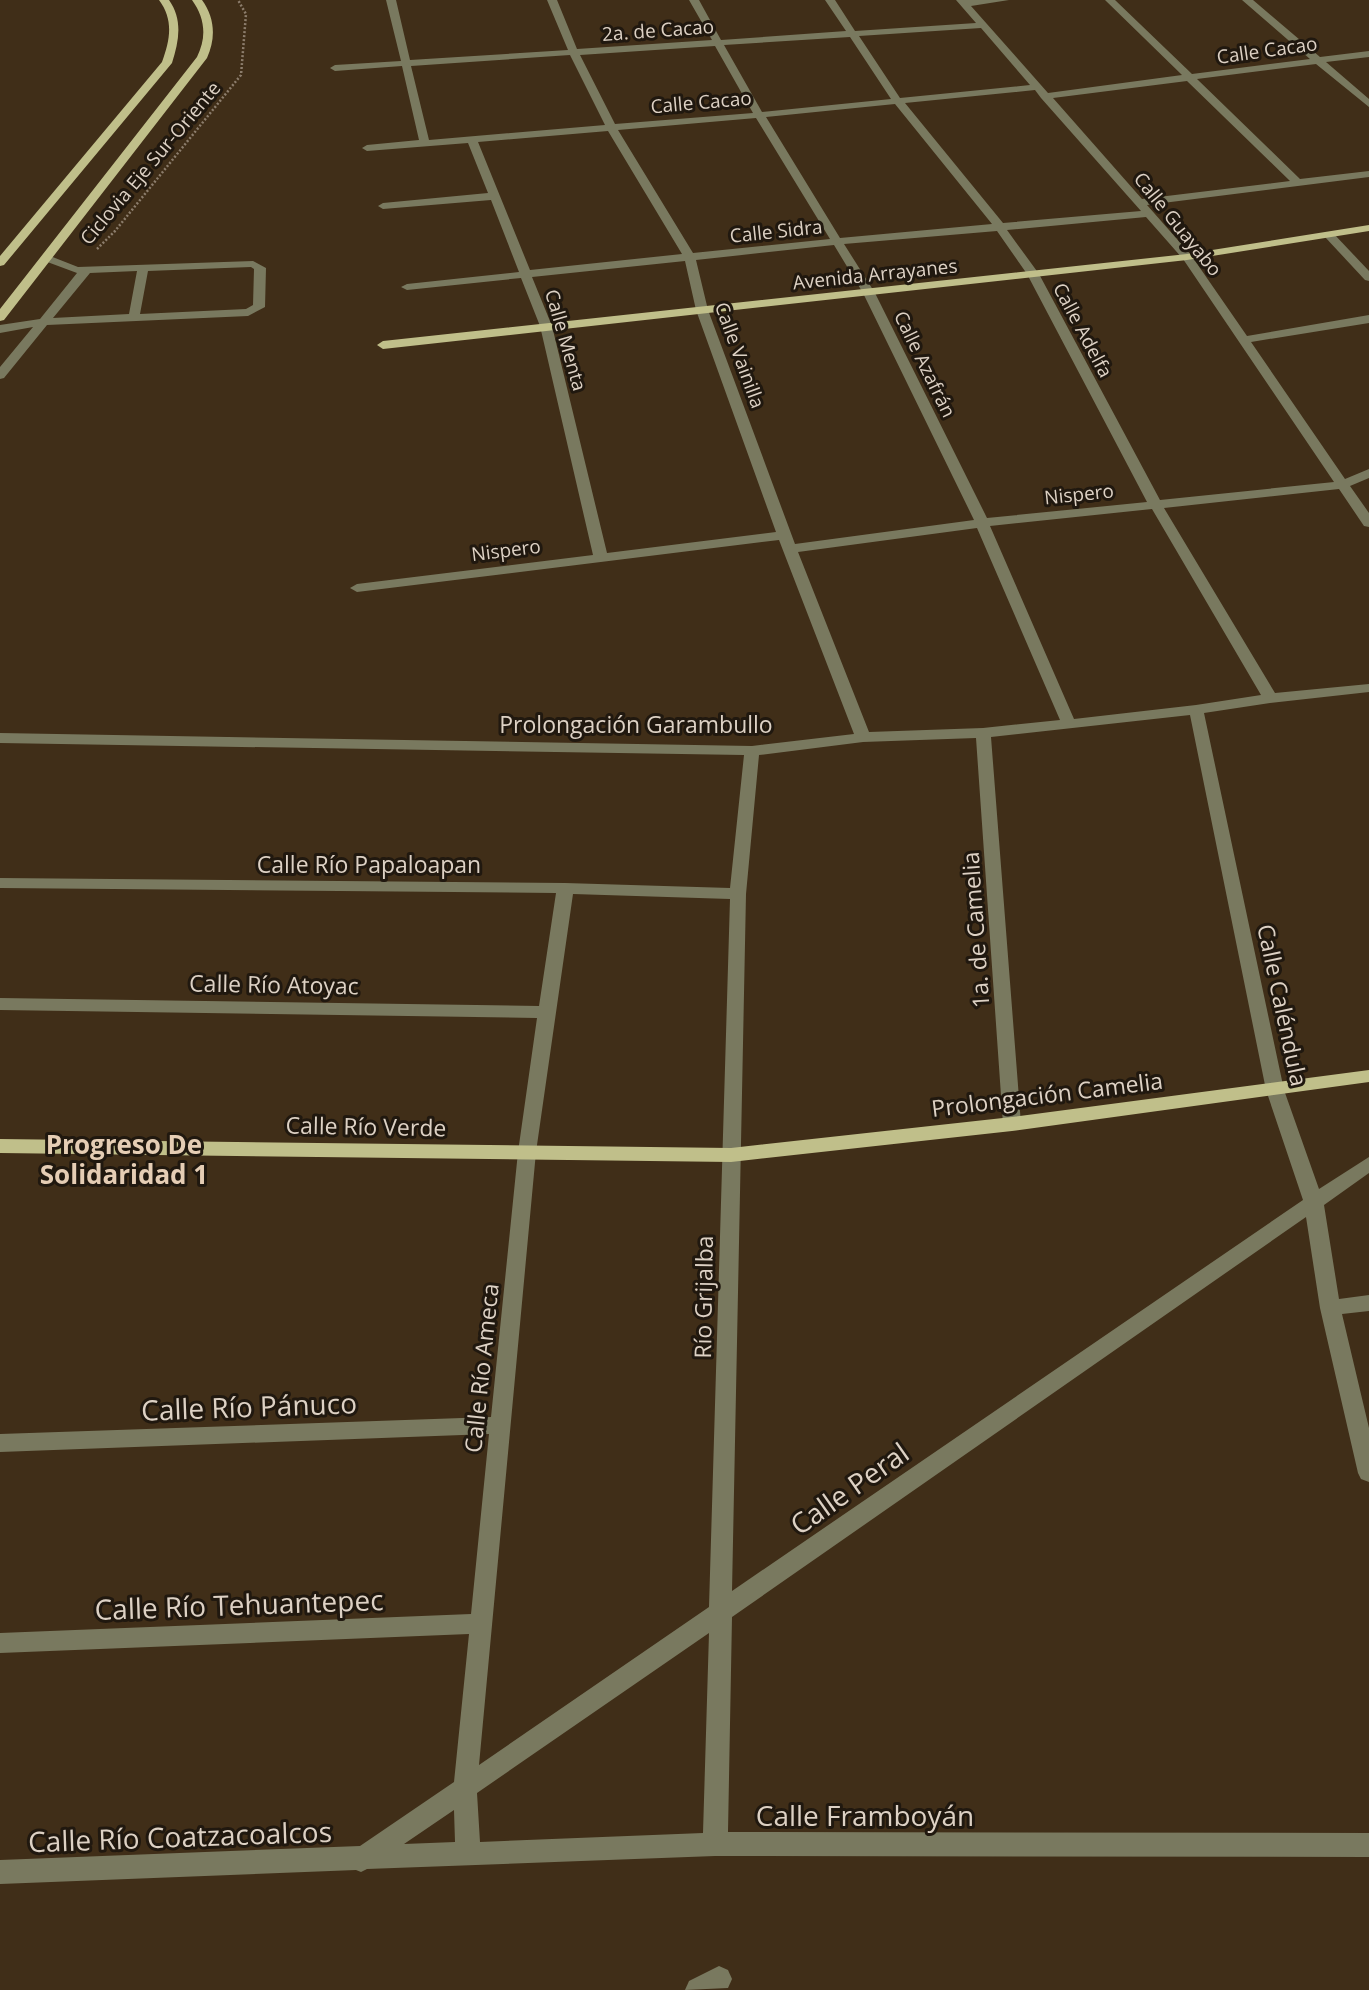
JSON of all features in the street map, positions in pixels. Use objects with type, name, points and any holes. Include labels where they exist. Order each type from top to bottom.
[{"type":"main road","points":[[0,263],[167,63],[176,32],[173,18],[164,0]]},
{"type":"main road","points":[[0,317],[202,58],[207,48],[209,26],[197,0]]},
{"type":"main road","name":"Avenida Arrayanes","points":[[383,345],[1187,257],[1369,228]]},
{"type":"main road","name":"Prolongación Camelia","points":[[731,1155],[1012,1124],[1369,1076]]},
{"type":"main road","name":"Calle Río Verde","points":[[0,1146],[731,1155]]},
{"type":"street","points":[[391,0],[425,143]]},
{"type":"street","name":"Calle Vainilla","points":[[552,0],[574,53],[611,127],[690,258],[702,310],[784,535],[863,737]]},
{"type":"street","name":"Calle Azafrán","points":[[694,0],[759,115],[869,293],[982,523],[1069,724]]},
{"type":"street","name":"Calle Adelfa","points":[[830,0],[897,100],[999,226],[1034,274],[1156,505],[1270,698]]},
{"type":"street","points":[[962,2],[1004,0]]},
{"type":"street","points":[[1110,0],[1299,184]]},
{"type":"street","points":[[1247,0],[1369,104]]},
{"type":"street","name":"Calle Guayabo","points":[[962,2],[1187,257],[1369,523]]},
{"type":"street","name":"2a. de Cacao","points":[[335,68],[983,25]]},
{"type":"street","name":"Calle Cacao","points":[[367,148],[472,141],[897,100],[1191,78],[1369,54]]},
{"type":"street","name":"Calle Menta","points":[[472,141],[546,326],[601,558]]},
{"type":"street","points":[[1140,203],[1369,174]]},
{"type":"street","points":[[383,206],[494,196]]},
{"type":"street","name":"Calle Sidra","points":[[407,288],[839,241],[1148,214]]},
{"type":"street","points":[[1329,235],[1369,278]]},
{"type":"street","points":[[0,330],[42,321],[248,312],[259,307],[260,268],[253,264],[81,270],[46,258]]},
{"type":"street","points":[[134,317],[143,268]]},
{"type":"street","points":[[0,374],[81,270]]},
{"type":"street","points":[[1242,340],[1369,319]]},
{"type":"street","name":"Nispero","points":[[791,550],[982,523],[1342,485],[1369,473]]},
{"type":"street","name":"Nispero","points":[[357,588],[784,535]]},
{"type":"street","name":"Prolongación Garambullo","points":[[0,738],[752,751],[863,737],[983,733],[1369,688]]},
{"type":"street","name":"Calle Caléndula","points":[[1196,710],[1275,1090],[1314,1203],[1330,1308],[1369,1473]]},
{"type":"street","name":"1a. de Camelia","points":[[983,733],[1012,1124]]},
{"type":"street","name":"Río Grijalba","points":[[715,1844],[738,894],[752,751]]},
{"type":"street","name":"Calle Río Papaloapan","points":[[0,883],[565,888],[738,894]]},
{"type":"street","name":"Calle Río Ameca","points":[[468,1855],[465,1788],[527,1152],[565,888]]},
{"type":"street","name":"Calle Río Atoyac","points":[[0,1004],[547,1012]]},
{"type":"street","name":"Calle Peral","points":[[361,1860],[1369,1164]]},
{"type":"street","points":[[1330,1308],[1369,1303]]},
{"type":"street","name":"Calle Río Pánuco","points":[[0,1443],[501,1425]]},
{"type":"street","name":"Calle Río Tehuantepec","points":[[0,1643],[481,1624]]},
{"type":"street","name":"Calle Framboyán","points":[[361,1860],[715,1844],[1369,1845]]},
{"type":"street","name":"Calle Río Coatzacoalcos","points":[[0,1872],[361,1860]]},
{"type":"path","name":"Ciclovia Eje Sur-Oriente","points":[[81,270],[241,75],[246,15],[239,0]]},
{"type":"district","name":"Progreso De Solidaridad 1","points":[[124,1159]]}]
